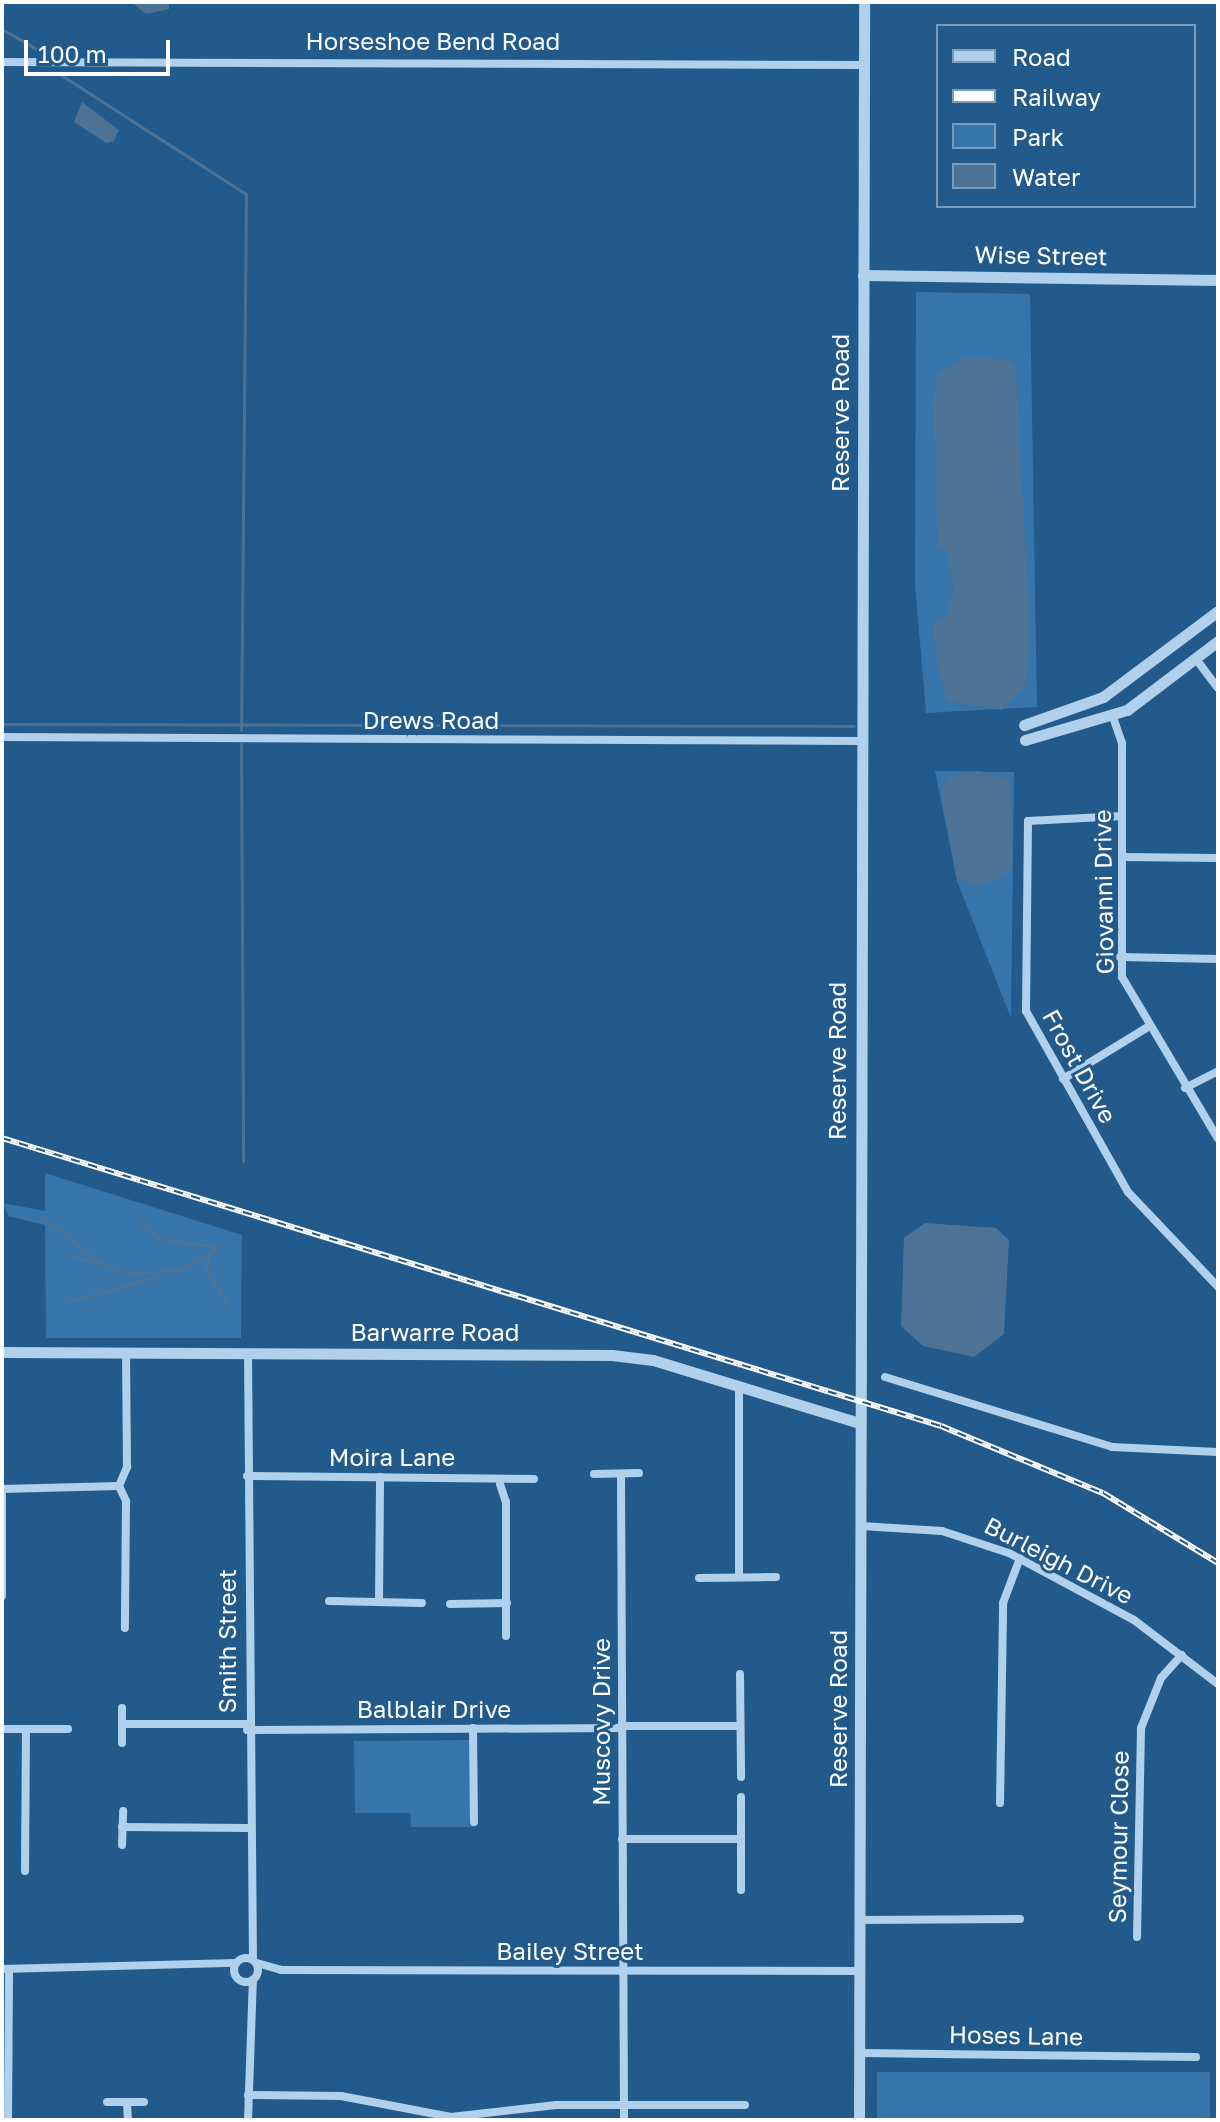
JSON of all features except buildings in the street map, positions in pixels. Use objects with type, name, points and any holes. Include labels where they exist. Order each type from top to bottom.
[{"type":"street","name":"Reserve Road","points":[[859,2120],[864,2]]},
{"type":"street","name":"Horseshoe Bend Road","points":[[2,62],[863,65]]},
{"type":"street","name":"Wise Street","points":[[863,275],[1218,280]]},
{"type":"street","points":[[1024,725],[1103,697],[1218,611]]},
{"type":"street","points":[[1181,640],[1218,688]]},
{"type":"street","points":[[1025,740],[1113,717],[1218,641]]},
{"type":"street","points":[[1103,697],[1113,717]]},
{"type":"street","name":"Giovanni Drive","points":[[1113,717],[1122,743],[1120,957],[1125,987],[1218,1139]]},
{"type":"street","name":"Drews Road","points":[[2,737],[860,741]]},
{"type":"street","name":"Frost Drive","points":[[1122,816],[1039,816],[1026,827],[1026,1008],[1128,1192],[1218,1287]]},
{"type":"street","points":[[1122,857],[1218,858]]},
{"type":"street","points":[[1120,957],[1218,959]]},
{"type":"street","points":[[1063,1079],[1148,1027]]},
{"type":"street","points":[[1185,1088],[1218,1071]]},
{"type":"street","name":"Barwarre Road","points":[[2,1352],[612,1355],[739,1387],[859,1423]]},
{"type":"street","points":[[125,1628],[126,1501],[119,1486],[127,1467],[126,1353]]},
{"type":"street","name":"Smith Street","points":[[248,1353],[248,1928],[255,1961]]},
{"type":"street","points":[[885,1377],[1112,1447],[1218,1452]]},
{"type":"street","points":[[739,1387],[739,1577]]},
{"type":"street","points":[[594,1474],[639,1473]]},
{"type":"street","name":"Muscovy Drive","points":[[621,1474],[624,2120]]},
{"type":"street","name":"Moira Lane","points":[[247,1476],[380,1477],[500,1484],[534,1479]]},
{"type":"street","points":[[379,1602],[380,1477]]},
{"type":"street","points":[[500,1484],[506,1636]]},
{"type":"street","points":[[2,1596],[2,1489],[119,1486]]},
{"type":"street","name":"Burleigh Drive","points":[[861,1526],[942,1531],[1020,1558],[1182,1655],[1218,1684]]},
{"type":"street","points":[[1000,1803],[1003,1603],[1020,1558]]},
{"type":"street","points":[[699,1578],[776,1577]]},
{"type":"street","points":[[329,1601],[422,1603]]},
{"type":"street","points":[[450,1604],[507,1603]]},
{"type":"street","name":"Seymour Close","points":[[1137,1937],[1141,1728],[1161,1678],[1182,1655]]},
{"type":"street","points":[[740,1674],[741,1777]]},
{"type":"street","points":[[122,1708],[122,1743]]},
{"type":"street","name":"Balblair Drive","points":[[122,1724],[473,1728],[740,1726]]},
{"type":"street","points":[[473,1728],[474,1822]]},
{"type":"street","points":[[2,1729],[68,1729]]},
{"type":"street","points":[[25,1871],[26,1729]]},
{"type":"street","points":[[741,1797],[741,1890]]},
{"type":"street","points":[[122,1845],[123,1811]]},
{"type":"street","points":[[122,1827],[247,1828]]},
{"type":"street","points":[[622,1839],[741,1839]]},
{"type":"street","points":[[860,1920],[1020,1919]]},
{"type":"street","name":"Smith Street","points":[[238,1961],[248,1928]]},
{"type":"street","points":[[238,1961],[237,1977],[247,2012]]},
{"type":"street","name":"Bailey Street","points":[[5,1969],[208,1968],[238,1961],[255,1961],[281,1970]]},
{"type":"street","points":[[248,2120],[247,2012],[255,1978],[255,1961]]},
{"type":"street","name":"Bailey Street","points":[[208,1968],[237,1977],[255,1978],[281,1970],[859,1971]]},
{"type":"street","points":[[5,1969],[8,2120]]},
{"type":"street","name":"Hoses Lane","points":[[859,2053],[1196,2057]]},
{"type":"street","points":[[1171,2069],[1172,2057]]},
{"type":"street","points":[[248,2095],[341,2096],[451,2117],[624,2104],[745,2105]]},
{"type":"street","points":[[107,2102],[144,2102]]},
{"type":"street","points":[[127,2102],[128,2120]]},
{"type":"green space","points":[[916,292],[1030,294],[1037,707],[926,713],[915,584]]},
{"type":"green space","points":[[935,771],[1014,772],[1011,1018],[957,881]]},
{"type":"green space","points":[[45,1173],[242,1235],[241,1338],[46,1338],[45,1225],[8,1216],[3,1203],[45,1211]]},
{"type":"green space","points":[[473,1740],[475,1827],[411,1827],[410,1813],[355,1813],[354,1741]]},
{"type":"green space","points":[[877,2072],[1210,2072],[1210,2120],[877,2120]]},
{"type":"water","points":[[131,2],[169,2],[169,9],[146,14]]},
{"type":"water","points":[[82,102],[119,130],[114,141],[106,143],[74,122]]},
{"type":"water","points":[[965,357],[1003,359],[1014,365],[1017,387],[1030,640],[1025,686],[1001,710],[947,701],[936,659],[933,623],[944,619],[954,590],[947,551],[938,547],[933,400],[938,374]]},
{"type":"water","points":[[977,771],[1010,779],[1012,865],[1008,875],[976,887],[956,876],[941,789],[951,776]]},
{"type":"water","points":[[925,1223],[996,1228],[1009,1240],[1004,1334],[974,1357],[923,1346],[901,1326],[904,1238]]},
{"type":"waterway","points":[[2,29],[45,54]]},
{"type":"waterway","points":[[58,73],[246,194],[241,730]]},
{"type":"waterway","points":[[2,724],[854,726]]},
{"type":"waterway","points":[[241,744],[243,1161]]},
{"type":"waterway","points":[[42,1217],[106,1266],[129,1273],[182,1270],[219,1247]]},
{"type":"waterway","points":[[139,1221],[159,1239],[219,1247]]},
{"type":"waterway","points":[[69,1256],[101,1264]]},
{"type":"waterway","points":[[208,1257],[207,1270],[228,1306]]},
{"type":"waterway","points":[[68,1302],[156,1277]]},
{"type":"railway","points":[[2,1138],[941,1426],[1103,1493],[1218,1563]]}]
